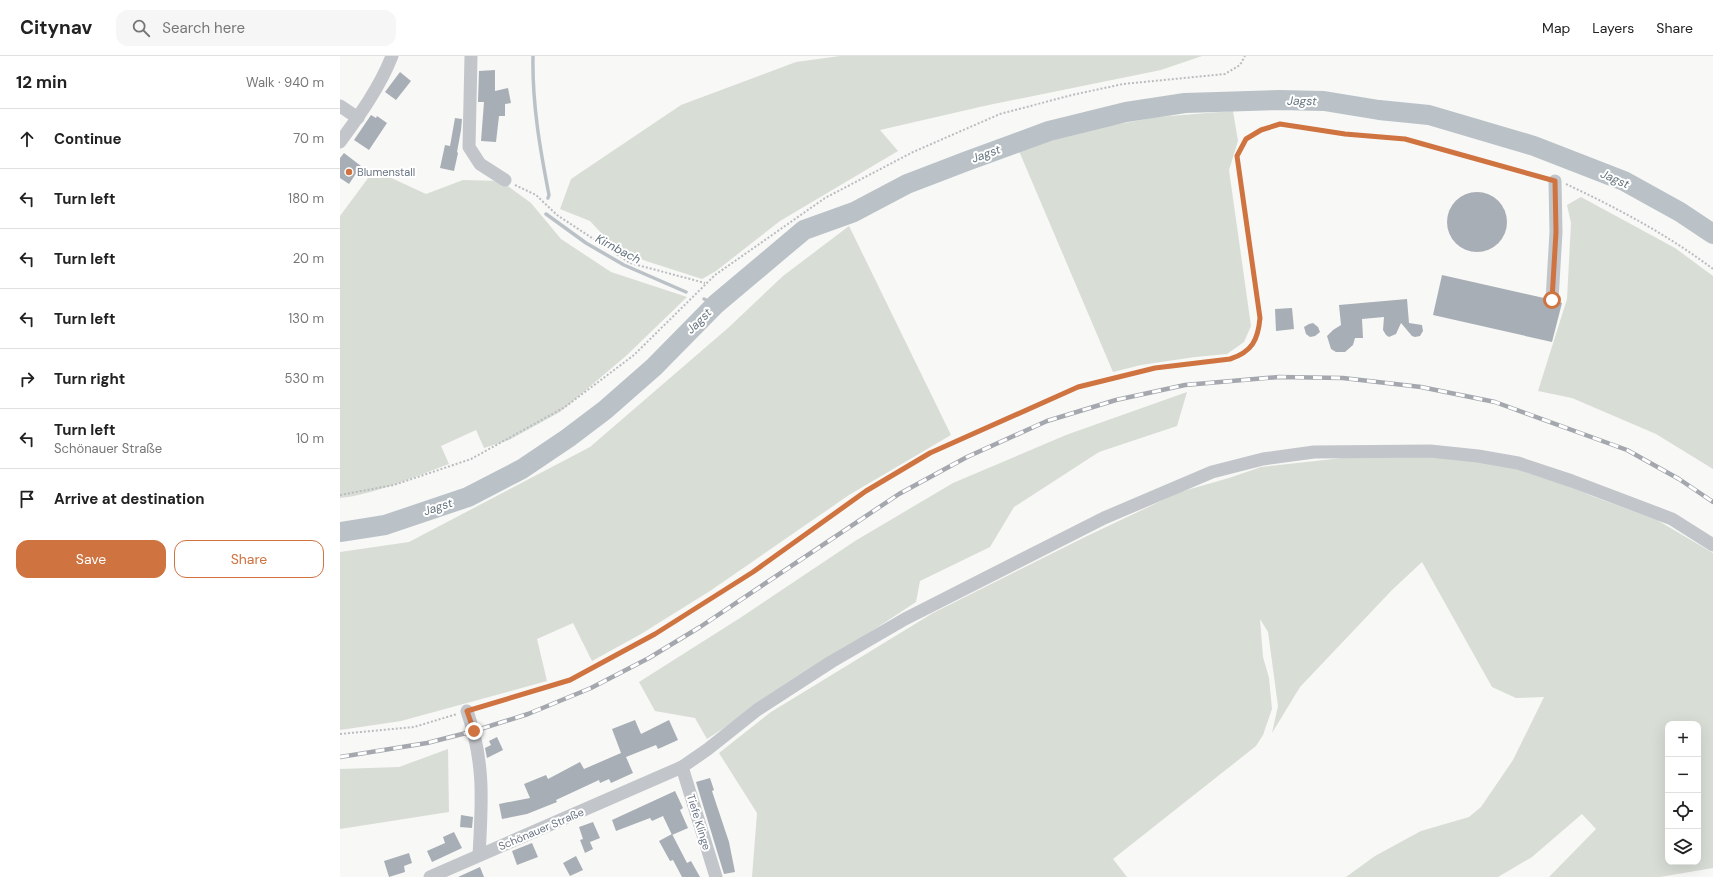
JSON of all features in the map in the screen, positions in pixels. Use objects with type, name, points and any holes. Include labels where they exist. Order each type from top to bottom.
[{"type":"street","points":[[340,142],[358,118],[388,66],[392,56]]},
{"type":"street","points":[[471,56],[469,147],[480,164],[505,180]]},
{"type":"street","points":[[340,106],[358,118]]},
{"type":"street","points":[[1552,300],[1556,232],[1555,181]]},
{"type":"street","name":"Schönauer Straße","points":[[430,877],[682,767],[708,749],[757,710],[831,662],[905,619],[1104,518],[1212,472],[1264,459],[1314,452],[1430,451],[1478,456],[1518,463],[1580,484],[1672,519],[1713,545]]},
{"type":"street","points":[[467,711],[474,731],[480,764],[482,798],[479,855]]},
{"type":"street","name":"Tiefe Klinge","points":[[682,767],[716,877]]},
{"type":"path","points":[[340,495],[394,485],[471,459],[565,407],[634,355],[705,284],[774,233],[825,198],[914,152],[1000,114],[1072,95],[1123,84],[1225,74],[1240,65],[1245,56]]},
{"type":"path","points":[[340,734],[414,726],[570,680],[655,634],[753,572],[866,491],[930,453],[1078,387],[1155,368],[1230,359],[1241,356],[1252,345],[1259,332],[1260,318],[1237,156],[1246,139],[1261,130],[1280,124],[1345,134],[1405,139],[1566,184],[1656,231],[1713,269]]},
{"type":"path","points":[[505,180],[536,195],[556,215],[630,263],[705,284]]},
{"type":"shaded area","points":[[840,56],[1202,56],[1161,70],[984,106],[880,130],[898,151],[780,221],[716,271],[702,279],[646,261],[616,249],[590,221],[560,209],[571,179],[681,105],[796,62]]},
{"type":"shaded area","points":[[1233,111],[1238,141],[1229,170],[1251,326],[1244,342],[1227,354],[1141,365],[1113,372],[1019,151],[1076,132],[1157,117]]},
{"type":"shaded area","points":[[374,170],[426,194],[463,180],[501,181],[531,203],[561,239],[611,272],[687,297],[627,355],[560,412],[509,440],[484,448],[476,430],[441,446],[449,464],[381,489],[340,498],[340,216]]},
{"type":"shaded area","points":[[1581,197],[1675,248],[1713,276],[1713,469],[1656,434],[1572,398],[1538,391],[1567,299],[1571,223],[1567,205]]},
{"type":"shaded area","points":[[849,226],[951,435],[849,495],[710,591],[641,634],[592,661],[573,623],[537,639],[547,681],[401,721],[340,730],[340,552],[409,542],[590,447],[728,328],[783,276]]},
{"type":"shaded area","points":[[1187,392],[1177,426],[1099,452],[1014,507],[990,547],[920,581],[916,602],[707,739],[695,718],[655,711],[639,682],[740,618],[855,541],[953,483],[1066,435]]},
{"type":"shaded area","points":[[1421,456],[1501,464],[1572,487],[1657,520],[1713,553],[1713,868],[1660,877],[1549,877],[1596,829],[1582,814],[1532,857],[1498,877],[1346,877],[1375,856],[1421,831],[1469,817],[1481,807],[1513,760],[1544,697],[1516,698],[1492,687],[1422,562],[1392,590],[1300,687],[1272,733],[1278,706],[1268,632],[1260,619],[1263,657],[1269,678],[1272,709],[1263,735],[1256,746],[1113,859],[1127,877],[752,877],[757,813],[719,753],[771,712],[933,613],[1085,537],[1180,492],[1261,467],[1351,457]]},
{"type":"shaded area","points":[[448,749],[449,812],[340,829],[340,769],[399,767]]},
{"type":"building","points":[[495,70],[495,91],[508,88],[511,103],[505,104],[505,116],[499,116],[496,142],[481,141],[484,102],[478,102],[479,71]]},
{"type":"building","points":[[400,72],[411,81],[396,100],[385,92]]},
{"type":"building","points":[[371,115],[376,118],[377,116],[387,123],[369,150],[354,140]]},
{"type":"building","points":[[455,118],[462,119],[458,153],[454,171],[440,168],[445,145],[450,146]]},
{"type":"building","name":"Blumenstall","points":[[344,153],[361,166],[349,184],[340,178],[340,158]]},
{"type":"building","points":[[1477,192],[1493,197],[1498,201],[1502,206],[1507,222],[1502,238],[1498,243],[1493,247],[1477,252],[1461,247],[1456,243],[1452,238],[1447,222],[1452,206],[1456,201],[1461,197]]},
{"type":"building","points":[[1442,275],[1544,298],[1545,304],[1551,308],[1556,307],[1560,302],[1562,303],[1552,342],[1433,315]]},
{"type":"building","points":[[1407,299],[1409,323],[1422,325],[1423,331],[1420,336],[1412,336],[1401,323],[1396,334],[1389,337],[1383,330],[1384,317],[1362,319],[1363,338],[1355,338],[1353,345],[1345,352],[1336,352],[1331,349],[1327,336],[1341,325],[1339,305]]},
{"type":"building","points":[[1292,308],[1294,329],[1276,331],[1275,309]]},
{"type":"building","points":[[1313,323],[1318,327],[1320,332],[1315,336],[1310,337],[1306,334],[1304,327]]},
{"type":"building","points":[[635,720],[641,734],[669,720],[678,740],[658,749],[656,745],[626,757],[633,773],[611,783],[609,779],[600,783],[599,780],[556,800],[557,802],[527,814],[502,819],[499,804],[530,798],[524,784],[546,775],[548,779],[580,762],[584,769],[621,753],[612,729]]},
{"type":"building","points":[[497,737],[503,750],[487,758],[485,748],[491,745],[489,741]]},
{"type":"building","points":[[710,778],[714,790],[712,791],[729,842],[735,872],[724,874],[696,782]]},
{"type":"building","points":[[675,791],[683,808],[680,810],[688,828],[672,835],[663,816],[652,821],[650,818],[616,831],[612,820]]},
{"type":"building","points":[[461,815],[473,817],[472,828],[460,827]]},
{"type":"building","points":[[593,822],[600,838],[590,842],[593,849],[585,853],[580,840],[583,839],[579,827]]},
{"type":"building","points":[[454,832],[462,848],[432,862],[427,851],[445,843],[443,837]]},
{"type":"building","points":[[672,834],[687,863],[691,861],[700,877],[682,877],[673,860],[670,861],[659,841]]},
{"type":"building","points":[[532,843],[538,857],[517,865],[512,851]]},
{"type":"building","points":[[409,853],[412,863],[404,866],[405,872],[389,877],[384,861]]},
{"type":"building","points":[[576,856],[583,870],[570,876],[563,863]]},
{"type":"building","points":[[480,867],[484,877],[458,877]]},
{"type":"waterway","name":"Kirnbach","points":[[533,56],[535,109],[549,195],[548,198]]},
{"type":"waterway","name":"Jagst","points":[[340,532],[385,525],[468,497],[522,469],[568,438],[605,410],[654,367],[716,304],[804,230],[854,212],[907,184],[967,161],[1049,131],[1126,112],[1185,103],[1279,100],[1324,101],[1379,110],[1429,115],[1534,146],[1624,181],[1680,212],[1713,234]]},
{"type":"waterway","name":"Kirnbach","points":[[546,214],[586,243],[624,265],[686,292]]},
{"type":"waterway","name":"Kirnbach","points":[[704,299],[716,304]]},
{"type":"railway","points":[[340,757],[427,743],[474,731],[528,714],[591,688],[649,658],[700,627],[899,494],[967,457],[1047,421],[1116,400],[1185,385],[1279,377],[1343,378],[1421,387],[1495,402],[1627,450],[1679,479],[1713,502]]},
{"type":"place","name":"Blumenstall","points":[[349,172]]},
{"type":"route","points":[[474,731],[467,711],[570,680],[655,634],[753,572],[866,491],[930,453],[1078,387],[1155,368],[1230,359],[1241,356],[1252,345],[1259,332],[1260,318],[1237,167],[1237,156],[1246,139],[1261,130],[1280,124],[1345,134],[1405,139],[1555,181],[1556,232],[1552,300]]}]
